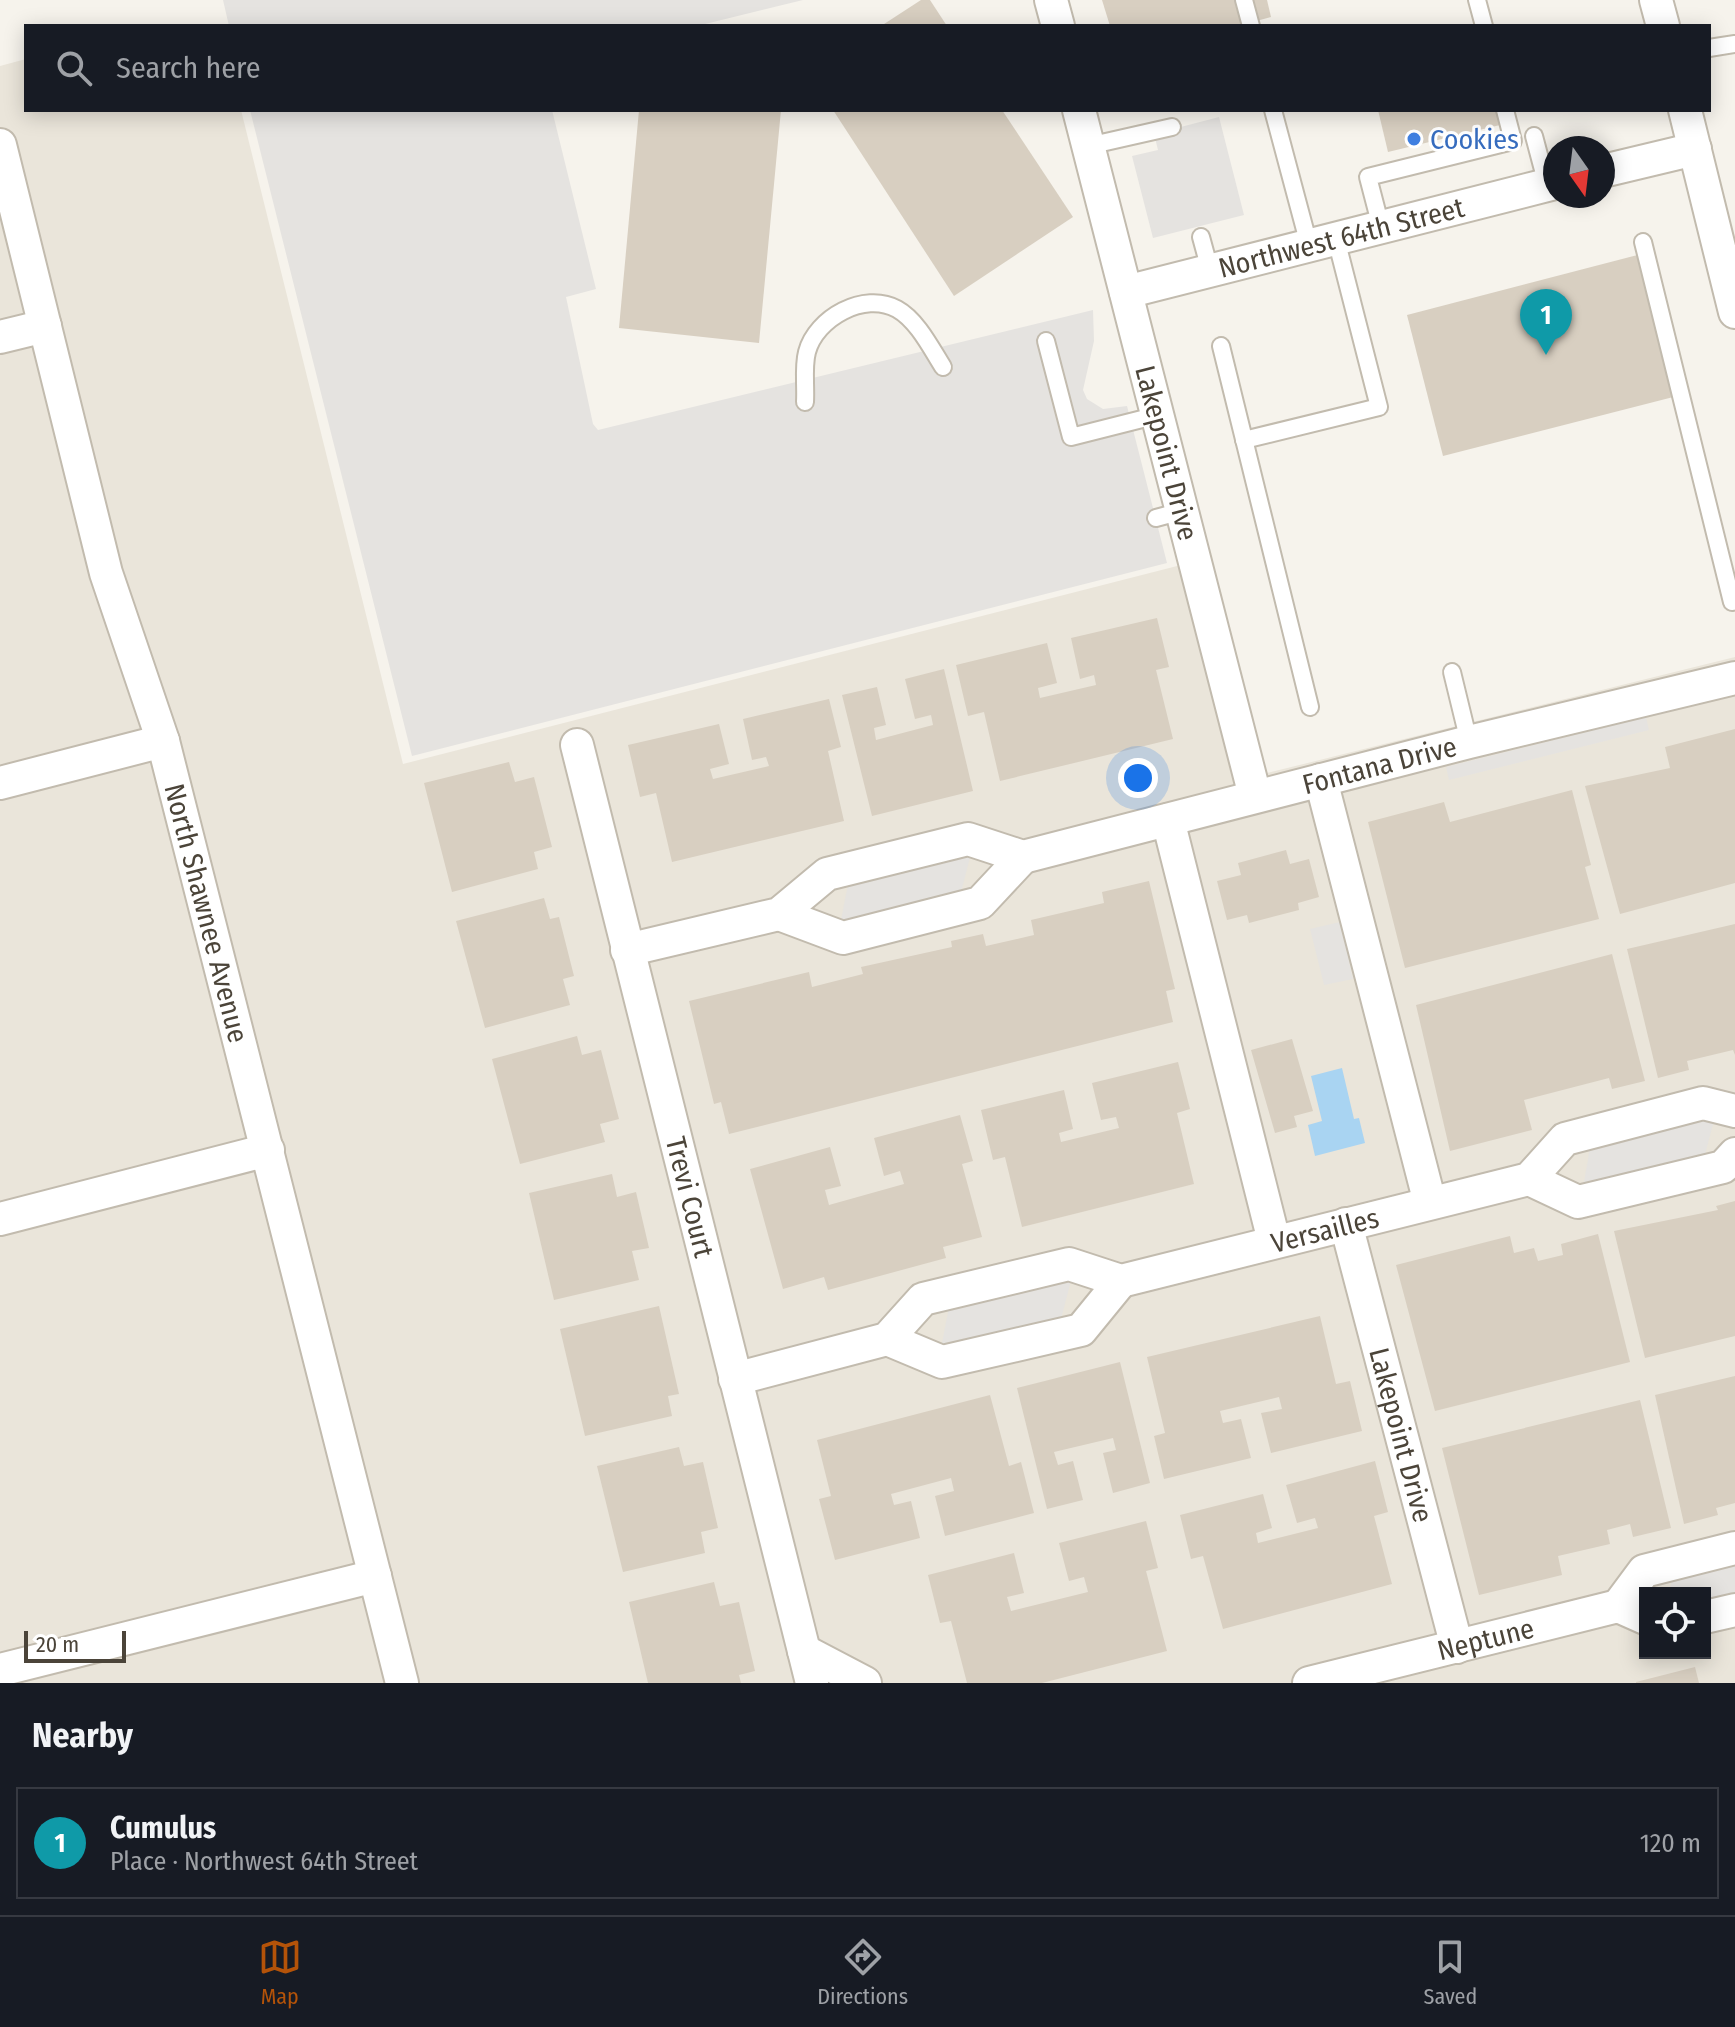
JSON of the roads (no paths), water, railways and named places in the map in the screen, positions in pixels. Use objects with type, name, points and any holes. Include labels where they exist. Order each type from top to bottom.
[{"type":"street","points":[[1051,0],[1057,24]]},
{"type":"street","points":[[1656,0],[1662,24]]},
{"type":"street","name":"Lakepoint Drive","points":[[1080,112],[1158,415],[1169,514],[1255,796]]},
{"type":"street","points":[[1686,112],[1735,312]]},
{"type":"street","name":"North Shawnee Avenue","points":[[0,145],[106,573],[163,741],[402,1683]]},
{"type":"street","points":[[1615,168],[1695,149]]},
{"type":"street","name":"Northwest 64th Street","points":[[1126,292],[1543,186]]},
{"type":"street","points":[[0,337],[45,326]]},
{"type":"street","name":"Fontana Drive","points":[[1023,857],[1469,742],[1735,678]]},
{"type":"street","points":[[0,783],[163,741]]},
{"type":"street","name":"Trevi Court","points":[[577,745],[812,1683]]},
{"type":"street","points":[[1321,780],[1430,1203]]},
{"type":"street","points":[[1168,820],[1274,1241]]},
{"type":"street","points":[[627,950],[779,914],[827,874],[968,839],[1023,857],[980,903],[843,938],[779,914]]},
{"type":"street","points":[[1735,1111],[1703,1103],[1565,1139],[1529,1179],[1578,1202],[1723,1167],[1735,1154]]},
{"type":"street","points":[[0,1219],[268,1150]]},
{"type":"street","name":"Versailles","points":[[1121,1281],[1529,1179]]},
{"type":"street","name":"Lakepoint Drive","points":[[1346,1224],[1457,1647]]},
{"type":"street","points":[[735,1379],[887,1339],[923,1299],[1069,1264],[1121,1281],[1081,1330],[942,1362],[887,1339]]},
{"type":"street","name":"Neptune","points":[[1309,1683],[1457,1647],[1631,1612],[1644,1571],[1735,1548]]},
{"type":"street","points":[[0,1670],[375,1576]]},
{"type":"street","points":[[1711,1616],[1735,1610]]},
{"type":"street","points":[[804,1651],[865,1683]]},
{"type":"lane","points":[[1244,0],[1250,24]]},
{"type":"lane","points":[[1477,0],[1483,24]]},
{"type":"lane","points":[[1711,48],[1735,44]]},
{"type":"lane","points":[[1244,440],[1379,407],[1323,242],[1274,112]]},
{"type":"lane","points":[[1381,227],[1368,177],[1513,141],[1506,112]]},
{"type":"lane","points":[[1088,146],[1172,127]]},
{"type":"lane","points":[[1534,136],[1543,161]]},
{"type":"lane","points":[[1201,237],[1210,270]]},
{"type":"lane","points":[[1643,242],[1732,602]]},
{"type":"lane","points":[[805,402],[807,351],[826,319],[858,304],[896,308],[923,335],[943,367]]},
{"type":"lane","points":[[1046,341],[1071,437],[1158,415]]},
{"type":"lane","points":[[1221,346],[1310,707]]},
{"type":"lane","points":[[1452,672],[1469,742]]},
{"type":"water","points":[[1342,1068],[1354,1119],[1359,1118],[1365,1143],[1315,1156],[1308,1125],[1322,1121],[1311,1076]]},
{"type":"place","name":"Cookies","points":[[1414,139]]},
{"type":"place","name":"Cumulus","points":[[1546,355]]}]
